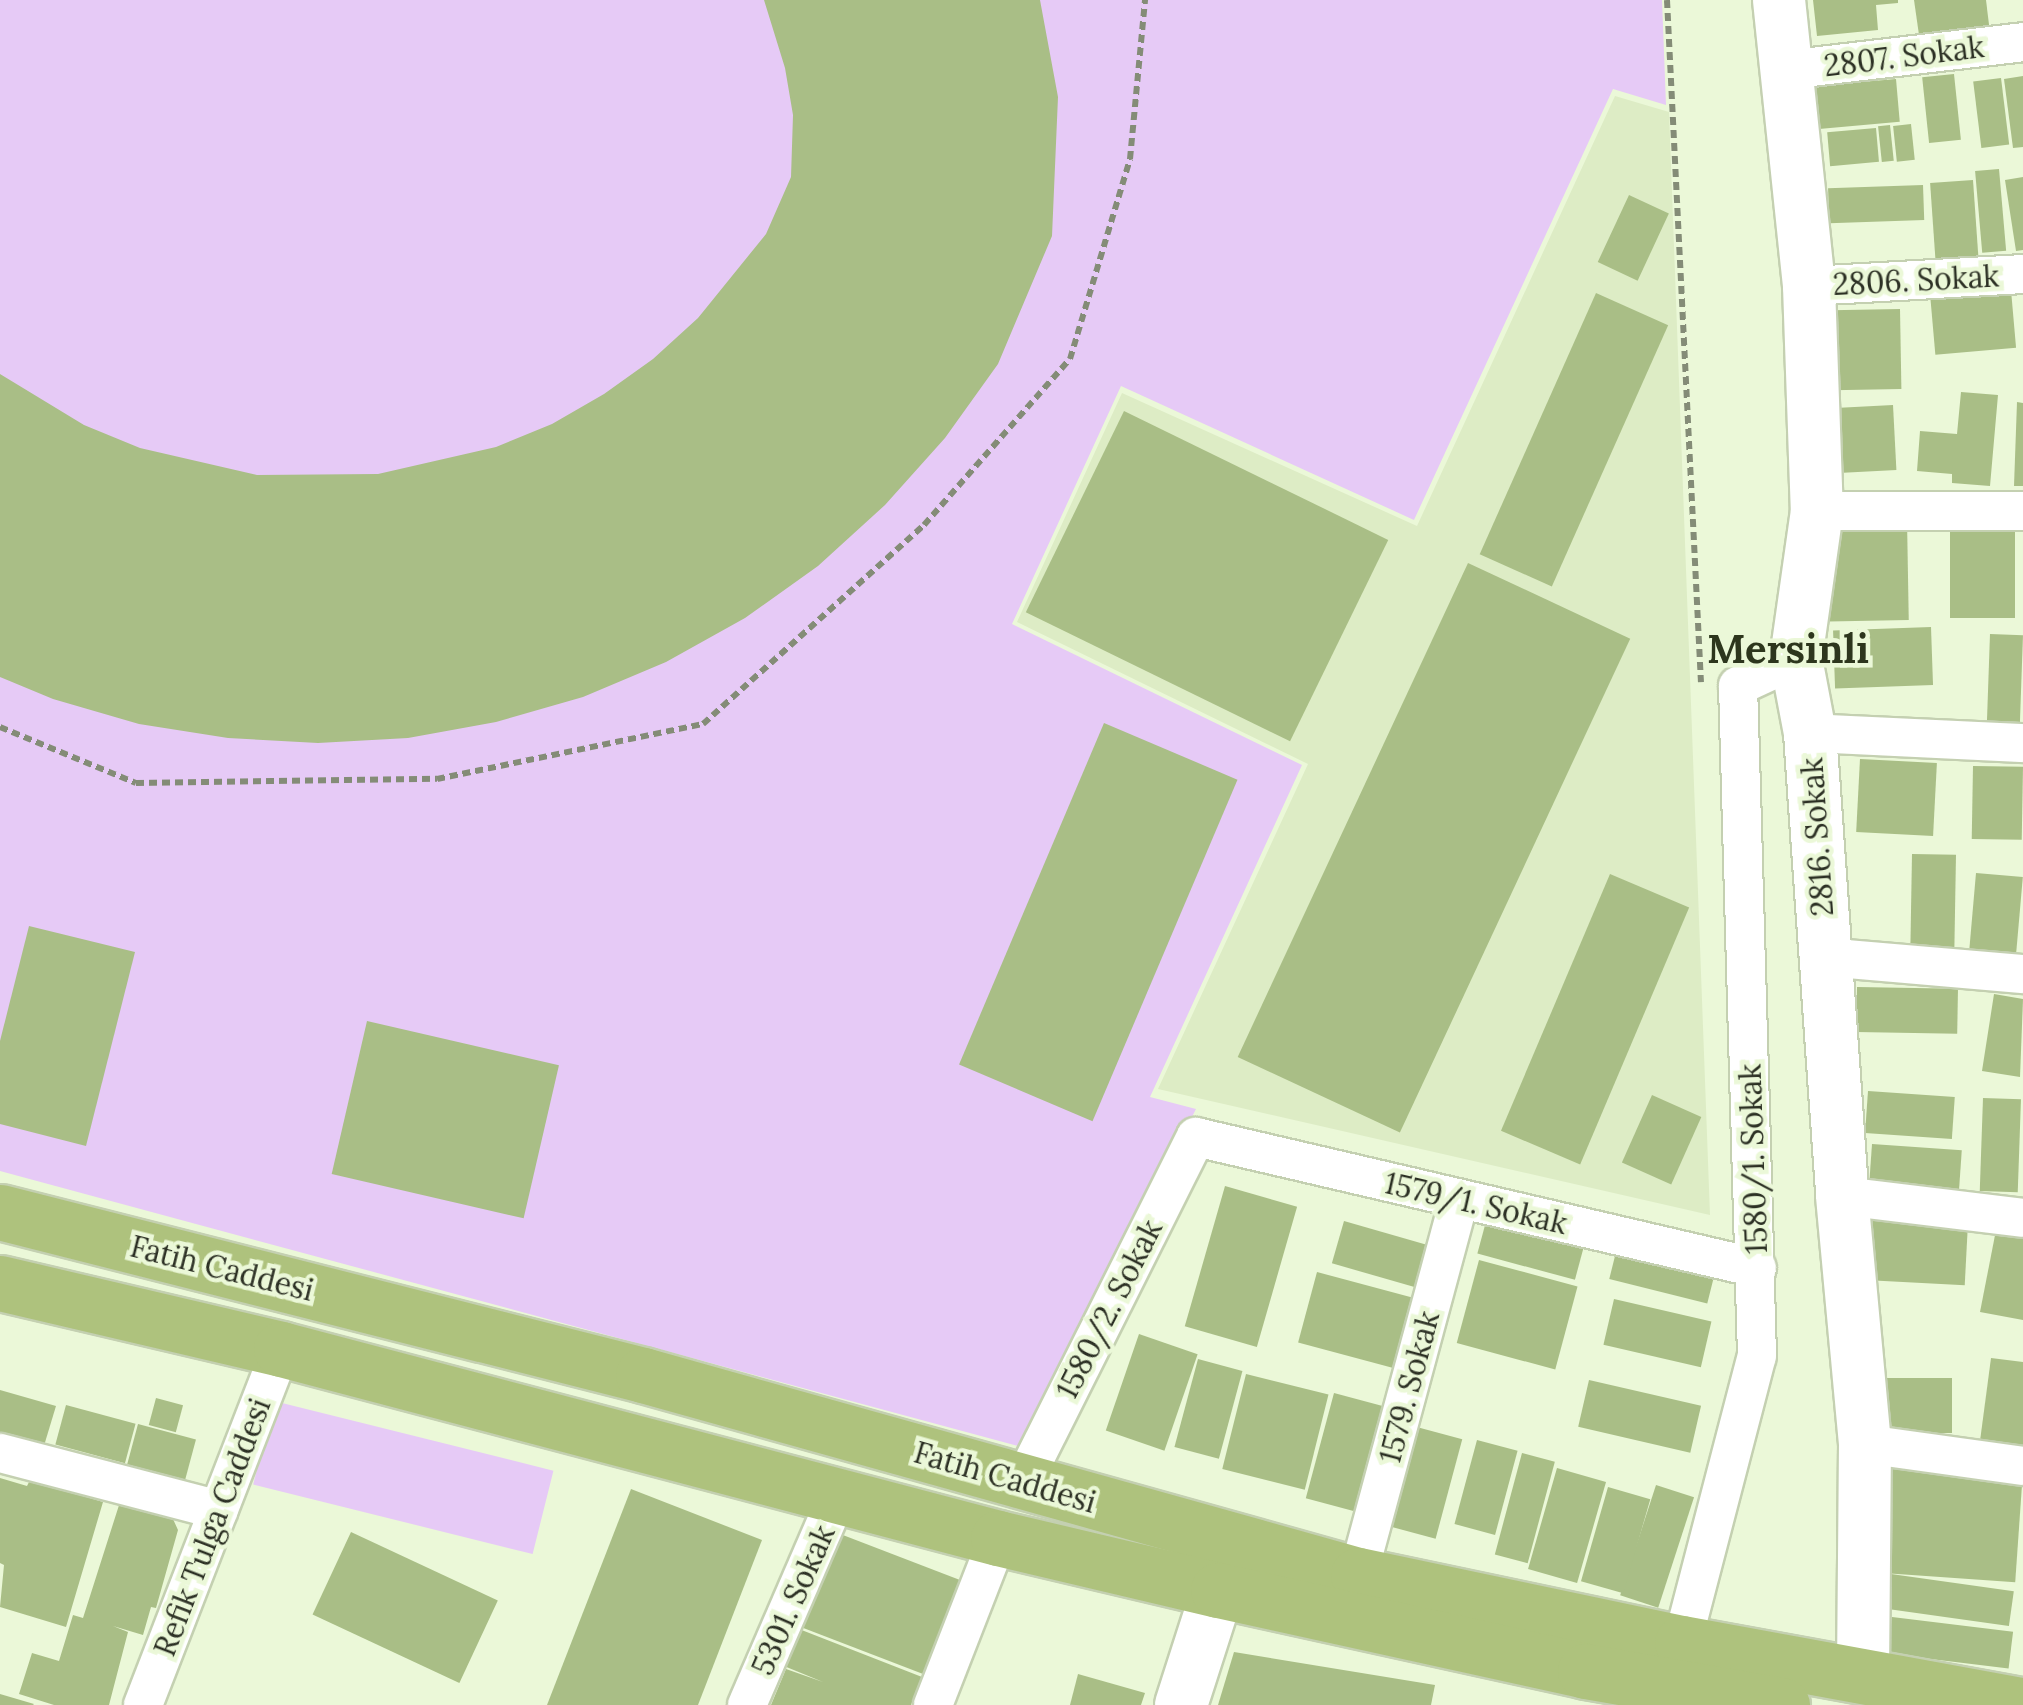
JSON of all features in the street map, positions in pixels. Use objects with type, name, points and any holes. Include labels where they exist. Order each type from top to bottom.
[{"type":"main road","name":"Fatih Caddesi","points":[[0,1212],[644,1375],[1685,1665],[1782,1705]]},
{"type":"main road","points":[[0,1283],[281,1349],[1585,1688],[1685,1665]]},
{"type":"main road","name":"Fatih Caddesi","points":[[1685,1665],[1863,1676],[2018,1705]]},
{"type":"street","name":"2816. Sokak","points":[[1779,0],[1809,286],[1817,511],[1796,659],[1810,733],[1842,1196],[1865,1444],[1863,1676]]},
{"type":"street","name":"2807. Sokak","points":[[1786,70],[2023,42]]},
{"type":"street","name":"2806. Sokak","points":[[1809,286],[2023,274]]},
{"type":"street","points":[[1817,511],[2023,511]]},
{"type":"street","name":"1580/1. Sokak","points":[[1685,1665],[1757,1356],[1738,686],[1796,659]]},
{"type":"street","points":[[1810,733],[2023,743]]},
{"type":"street","points":[[1824,957],[2023,974]]},
{"type":"street","name":"1579/1. Sokak","points":[[1196,1137],[1757,1268]]},
{"type":"street","name":"1580/2. Sokak","points":[[1023,1482],[1196,1137]]},
{"type":"street","points":[[1842,1196],[2023,1218]]},
{"type":"street","name":"1579. Sokak","points":[[1358,1574],[1459,1200]]},
{"type":"street","name":"Refik Tulga Caddesi","points":[[144,1705],[281,1349]]},
{"type":"street","points":[[1865,1444],[2023,1466]]},
{"type":"street","points":[[0,1453],[219,1510]]},
{"type":"street","name":"5301. Sokak","points":[[747,1705],[838,1495]]},
{"type":"street","points":[[934,1705],[998,1538]]},
{"type":"street","points":[[1181,1705],[1218,1590],[1235,1575],[1260,1564],[1358,1574]]},
{"type":"path","points":[[0,728],[136,782],[155,782],[437,779],[703,724],[924,525],[1070,359],[1130,159],[1144,0]]},
{"type":"path","points":[[1667,0],[1701,696]]},
{"type":"shaded area","points":[[0,0],[1662,0],[1666,105],[1613,89],[1414,520],[1121,386],[1012,624],[1302,765],[1150,1097],[1196,1109],[1025,1448],[0,1171]]},
{"type":"shaded area","points":[[1615,96],[1669,112],[1710,1215],[1158,1089],[1308,764],[1017,622],[1122,393],[1417,526]]},
{"type":"shaded area","points":[[274,1401],[553,1471],[533,1554],[253,1484]]},
{"type":"building","points":[[764,0],[1040,0],[1058,97],[1052,236],[998,364],[945,438],[885,505],[818,566],[745,618],[666,662],[583,697],[496,722],[408,738],[318,743],[228,738],[139,724],[53,699],[0,677],[0,374],[84,425],[140,448],[257,475],[378,474],[496,447],[552,424],[653,359],[698,318],[766,234],[791,177],[793,115],[785,68]]},
{"type":"building","points":[[1813,0],[1898,3],[1876,5],[1878,30],[1817,36]]},
{"type":"building","points":[[1914,0],[1986,0],[1990,33],[1920,42]]},
{"type":"building","points":[[1954,74],[1961,140],[1929,143],[1922,77]]},
{"type":"building","points":[[2023,76],[2023,147],[2013,148],[2004,79]]},
{"type":"building","points":[[2001,78],[2009,145],[1981,148],[1973,81]]},
{"type":"building","points":[[1896,79],[1900,122],[1819,129],[1815,86]]},
{"type":"building","points":[[1911,124],[1915,160],[1897,162],[1893,126]]},
{"type":"building","points":[[1890,125],[1894,161],[1882,162],[1878,126]]},
{"type":"building","points":[[1876,128],[1879,162],[1830,166],[1827,132]]},
{"type":"building","points":[[1999,169],[2006,251],[1982,253],[1975,171]]},
{"type":"building","points":[[2023,177],[2023,250],[2016,251],[2005,180]]},
{"type":"building","points":[[1973,180],[1979,260],[1936,263],[1930,183]]},
{"type":"building","points":[[1923,185],[1924,220],[1829,223],[1828,188]]},
{"type":"building","points":[[1629,195],[1669,214],[1638,281],[1598,262]]},
{"type":"building","points":[[2011,290],[2016,348],[1935,355],[1930,297]]},
{"type":"building","points":[[1596,293],[1668,325],[1552,586],[1480,554]]},
{"type":"building","points":[[1900,309],[1901,389],[1832,390],[1831,310]]},
{"type":"building","points":[[1961,392],[1998,395],[1990,486],[1952,483],[1952,474],[1917,471],[1920,431],[1957,434]]},
{"type":"building","points":[[2017,402],[2023,403],[2023,486],[2014,486]]},
{"type":"building","points":[[1893,405],[1896,470],[1843,473],[1840,408]]},
{"type":"building","points":[[1124,411],[1388,540],[1290,741],[1026,612]]},
{"type":"building","points":[[1907,519],[1909,620],[1829,621],[1827,520]]},
{"type":"building","points":[[1950,526],[2015,526],[2015,618],[1950,618]]},
{"type":"building","points":[[1468,563],[1630,639],[1400,1133],[1238,1057]]},
{"type":"building","points":[[1931,627],[1933,685],[1835,688],[1833,630]]},
{"type":"building","points":[[1990,634],[2023,635],[2020,722],[1987,721]]},
{"type":"building","points":[[1104,723],[1237,780],[1093,1121],[959,1065]]},
{"type":"building","points":[[1860,759],[1937,763],[1933,836],[1856,832]]},
{"type":"building","points":[[1973,766],[2023,767],[2022,840],[1972,839]]},
{"type":"building","points":[[1912,854],[1956,855],[1954,949],[1910,948]]},
{"type":"building","points":[[1976,873],[2023,877],[2016,959],[1969,955]]},
{"type":"building","points":[[1610,874],[1689,908],[1580,1164],[1501,1131]]},
{"type":"building","points":[[29,926],[135,952],[86,1146],[0,1124],[0,1041]]},
{"type":"building","points":[[1857,987],[1958,989],[1957,1034],[1856,1032]]},
{"type":"building","points":[[1994,994],[2023,999],[2020,1077],[1982,1071]]},
{"type":"building","points":[[367,1021],[559,1065],[524,1218],[332,1174]]},
{"type":"building","points":[[1868,1091],[1955,1097],[1952,1139],[1865,1133]]},
{"type":"building","points":[[1652,1095],[1701,1117],[1671,1185],[1622,1163]]},
{"type":"building","points":[[1983,1098],[2021,1099],[2018,1192],[1980,1191]]},
{"type":"building","points":[[1872,1144],[1962,1150],[1959,1191],[1869,1185]]},
{"type":"building","points":[[1225,1186],[1297,1207],[1257,1347],[1185,1326]]},
{"type":"building","points":[[1488,1214],[1586,1240],[1575,1280],[1477,1254]]},
{"type":"building","points":[[1868,1220],[1968,1225],[1965,1285],[1865,1280]]},
{"type":"building","points":[[1344,1221],[1444,1250],[1432,1292],[1332,1263]]},
{"type":"building","points":[[1997,1225],[2023,1230],[2023,1320],[1980,1312]]},
{"type":"building","points":[[1617,1248],[1715,1272],[1707,1303],[1609,1279]]},
{"type":"building","points":[[1479,1260],[1578,1286],[1555,1369],[1457,1343]]},
{"type":"building","points":[[1317,1272],[1426,1301],[1407,1372],[1298,1343]]},
{"type":"building","points":[[1614,1299],[1711,1321],[1701,1367],[1603,1345]]},
{"type":"building","points":[[1139,1334],[1198,1354],[1164,1451],[1106,1430]]},
{"type":"building","points":[[1991,1358],[2023,1362],[2023,1446],[1980,1441]]},
{"type":"building","points":[[1198,1359],[1242,1371],[1219,1459],[1174,1447]]},
{"type":"building","points":[[1246,1374],[1328,1395],[1305,1490],[1222,1469]]},
{"type":"building","points":[[1879,1378],[1952,1378],[1952,1433],[1879,1433]]},
{"type":"building","points":[[1589,1380],[1701,1406],[1690,1453],[1578,1427]]},
{"type":"building","points":[[0,1390],[56,1406],[43,1449],[0,1437]]},
{"type":"building","points":[[1334,1393],[1391,1408],[1363,1514],[1306,1498]]},
{"type":"building","points":[[156,1398],[183,1405],[176,1432],[149,1425]]},
{"type":"building","points":[[66,1405],[136,1424],[125,1463],[55,1445]]},
{"type":"building","points":[[138,1424],[196,1440],[185,1480],[127,1465]]},
{"type":"building","points":[[1413,1426],[1462,1439],[1436,1539],[1386,1525]]},
{"type":"building","points":[[1477,1440],[1518,1451],[1495,1535],[1454,1524]]},
{"type":"building","points":[[1522,1453],[1555,1462],[1528,1563],[1495,1554]]},
{"type":"building","points":[[1887,1466],[2023,1475],[2015,1582],[1880,1573]]},
{"type":"building","points":[[1557,1468],[1606,1482],[1577,1583],[1528,1569]]},
{"type":"building","points":[[0,1478],[27,1486],[30,1480],[103,1502],[66,1627],[0,1607],[4,1565],[0,1563]]},
{"type":"building","points":[[1656,1485],[1694,1497],[1658,1608],[1620,1595]]},
{"type":"building","points":[[1608,1487],[1650,1499],[1623,1593],[1581,1581]]},
{"type":"building","points":[[631,1489],[762,1540],[698,1705],[547,1705]]},
{"type":"building","points":[[120,1502],[173,1519],[178,1530],[156,1608],[151,1607],[143,1635],[113,1626],[128,1632],[109,1705],[54,1705],[19,1694],[32,1653],[59,1661],[73,1615],[83,1618]]},
{"type":"building","points":[[351,1532],[498,1600],[459,1683],[313,1614]]},
{"type":"building","points":[[835,1532],[964,1581],[928,1676],[799,1626]]},
{"type":"building","points":[[1891,1574],[2014,1591],[2009,1626],[1886,1609]]},
{"type":"building","points":[[1892,1617],[2013,1632],[2009,1669],[1887,1654]]},
{"type":"building","points":[[799,1629],[922,1677],[911,1705],[771,1705],[786,1669],[823,1682],[784,1666]]},
{"type":"building","points":[[1234,1652],[1435,1685],[1431,1705],[1218,1705]]},
{"type":"building","points":[[1078,1674],[1145,1693],[1141,1705],[1070,1705]]},
{"type":"building","points":[[0,1694],[34,1704],[0,1705]]},
{"type":"district","name":"Mersinli","points":[[1788,649]]}]
